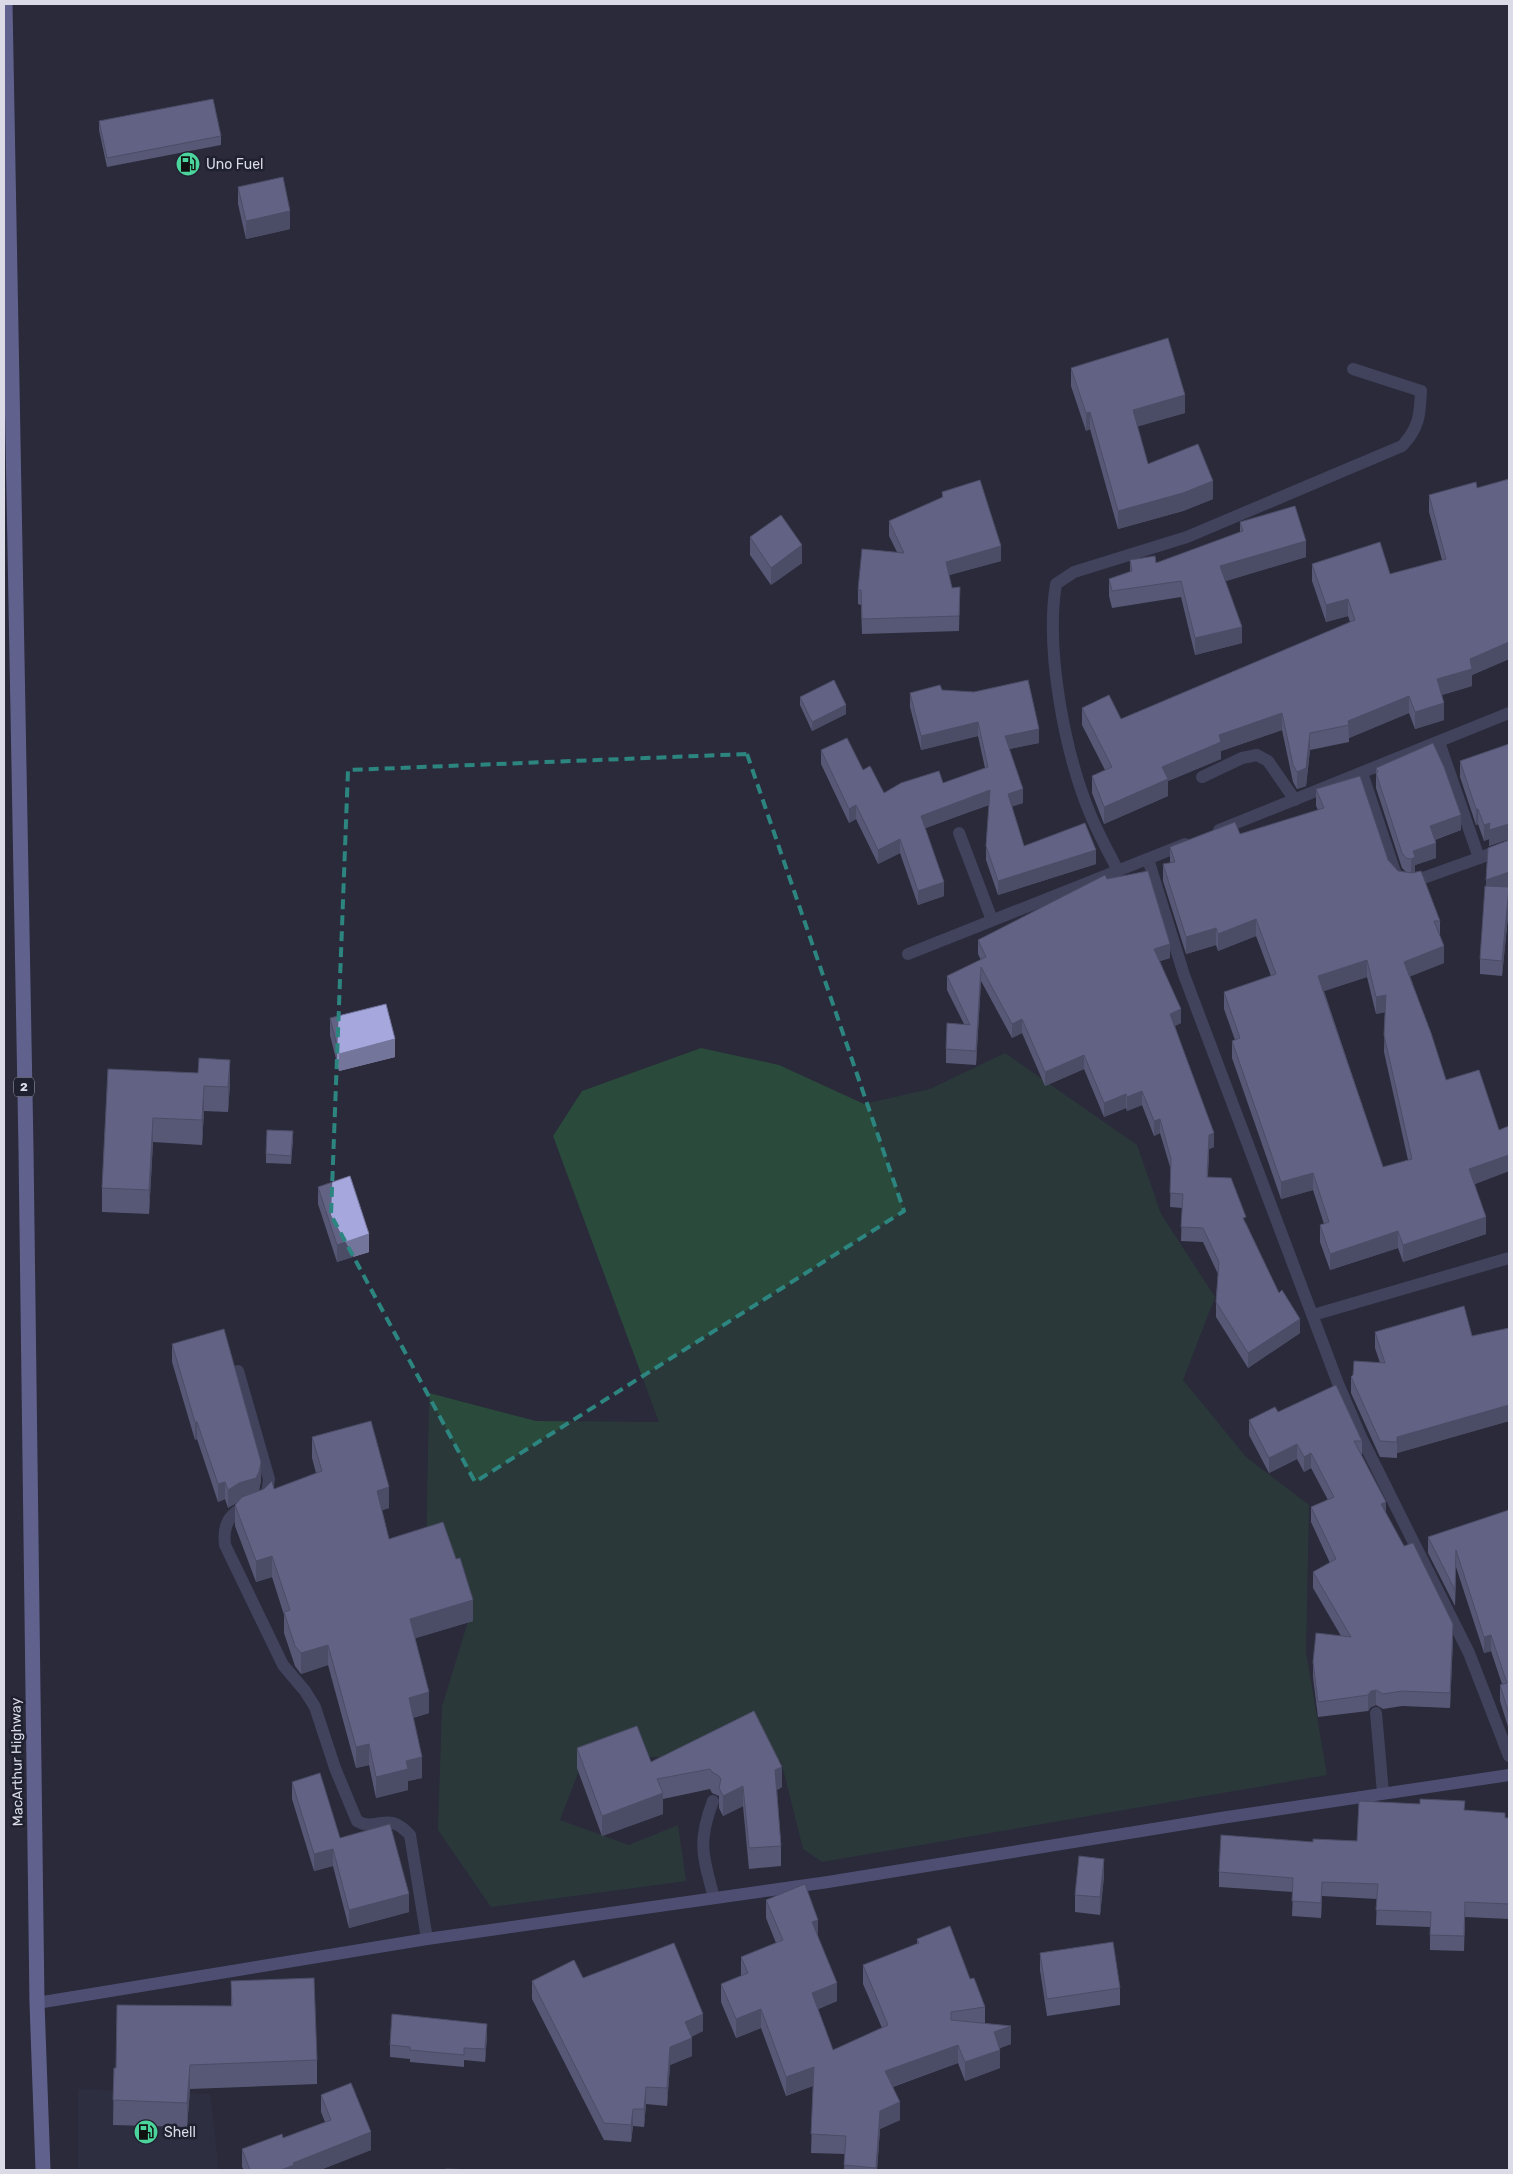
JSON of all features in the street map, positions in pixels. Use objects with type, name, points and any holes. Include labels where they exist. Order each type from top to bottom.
[{"type":"highway","name":"MacArthur Highway","points":[[5,4],[26,1149],[37,2003],[42,2170]]},
{"type":"main road","points":[[37,2003],[427,1939],[828,1882],[1383,1792],[1509,1775]]},
{"type":"street","points":[[1118,871],[1091,816],[1075,772],[1059,696],[1053,648],[1053,605],[1056,584],[1074,572],[1187,536],[1402,446],[1412,435],[1420,417],[1421,391],[1353,369]]},
{"type":"street","points":[[908,954],[1509,713]]},
{"type":"street","points":[[1439,742],[1479,858]]},
{"type":"street","points":[[1202,777],[1242,758],[1257,755],[1268,761],[1295,800]]},
{"type":"street","points":[[1362,773],[1395,872],[1402,880],[1412,882],[1509,847]]},
{"type":"street","points":[[958,833],[992,920]]},
{"type":"street","points":[[1148,859],[1184,974],[1339,1386],[1361,1437],[1469,1653],[1509,1756]]},
{"type":"street","points":[[1313,1315],[1509,1258]]},
{"type":"street","points":[[238,1371],[269,1479],[267,1494],[262,1501],[240,1509],[230,1519],[223,1530],[225,1545],[284,1665],[315,1707],[335,1768],[357,1821],[368,1824],[391,1821],[400,1825],[410,1835],[427,1939]]},
{"type":"street","points":[[1376,1713],[1383,1792]]},
{"type":"street","points":[[712,1801],[704,1825],[702,1843],[714,1898]]},
{"type":"highlighted area","points":[[747,754],[904,1211],[475,1482],[331,1215],[348,770]]},
{"type":"shaded area","name":"Shell","points":[[78,2089],[210,2094],[219,2170],[78,2170]]},
{"type":"green space","points":[[701,1048],[779,1065],[864,1104],[930,1089],[1005,1053],[1137,1145],[1161,1214],[1215,1297],[1183,1380],[1246,1457],[1309,1505],[1306,1652],[1327,1775],[822,1862],[803,1849],[781,1761],[585,1755],[560,1820],[629,1845],[678,1825],[686,1881],[491,1907],[438,1830],[442,1707],[469,1618],[426,1563],[429,1393],[536,1421],[659,1422],[553,1136],[582,1091]]},
{"type":"building","points":[[213,99],[221,136],[107,158],[99,121]]},
{"type":"building","points":[[283,177],[290,211],[246,221],[238,187]]},
{"type":"building","points":[[1168,338],[1185,395],[1133,410],[1148,464],[1198,444],[1213,481],[1183,493],[1118,511],[1090,412],[1086,413],[1071,368]]},
{"type":"building","points":[[1509,479],[1509,642],[1470,659],[1472,669],[1437,679],[1444,703],[1415,712],[1409,696],[1348,721],[1349,725],[1310,733],[1306,768],[1297,772],[1293,765],[1282,713],[1219,735],[1221,742],[1162,767],[1168,779],[1104,807],[1092,776],[1112,767],[1082,708],[1109,695],[1121,719],[1355,620],[1348,599],[1326,605],[1312,564],[1380,542],[1390,574],[1446,559],[1429,495],[1476,482],[1477,488]]},
{"type":"building","points":[[980,480],[1001,546],[946,562],[952,588],[960,587],[959,616],[862,619],[861,590],[858,590],[862,549],[904,553],[889,521],[943,497],[942,492]]},
{"type":"building","points":[[1295,506],[1306,541],[1220,566],[1242,627],[1195,638],[1181,581],[1112,591],[1109,579],[1132,571],[1130,560],[1155,556],[1156,563],[1243,531],[1240,522]]},
{"type":"building","points":[[781,515],[802,545],[771,568],[750,537]]},
{"type":"building","points":[[834,680],[846,705],[812,722],[800,697]]},
{"type":"building","points":[[1028,680],[1039,729],[1005,736],[1023,789],[1008,794],[1024,846],[1085,823],[1096,850],[998,881],[986,846],[990,790],[921,816],[944,882],[918,891],[900,839],[878,850],[856,805],[849,809],[821,750],[847,738],[863,770],[870,766],[884,793],[901,783],[939,771],[943,783],[988,767],[978,722],[921,736],[910,693],[940,685],[942,690],[974,692]]},
{"type":"building","points":[[1433,743],[1444,767],[1461,815],[1430,826],[1436,843],[1413,851],[1415,857],[1411,859],[1406,858],[1402,853],[1376,768]]},
{"type":"building","points":[[1509,744],[1509,824],[1489,830],[1490,823],[1484,825],[1478,809],[1476,809],[1460,761]]},
{"type":"building","points":[[1360,776],[1388,860],[1398,871],[1412,873],[1421,871],[1440,921],[1434,921],[1444,946],[1404,962],[1431,1033],[1446,1080],[1479,1070],[1499,1130],[1509,1126],[1509,1155],[1469,1169],[1486,1217],[1403,1245],[1398,1231],[1330,1254],[1320,1225],[1329,1222],[1313,1173],[1281,1182],[1232,1041],[1240,1038],[1224,992],[1276,974],[1256,919],[1218,934],[1216,928],[1186,937],[1163,864],[1175,862],[1170,847],[1235,822],[1240,834],[1324,808],[1316,789]],"holes":[[[1367,960],[1376,997],[1386,995],[1384,1035],[1412,1159],[1383,1167],[1318,976]]]},
{"type":"building","points":[[1509,840],[1509,872],[1486,880],[1488,848]]},
{"type":"building","points":[[1148,871],[1170,944],[1154,949],[1181,1009],[1170,1014],[1214,1133],[1209,1135],[1207,1177],[1231,1178],[1246,1217],[1243,1218],[1279,1293],[1282,1290],[1300,1319],[1248,1353],[1216,1302],[1219,1262],[1203,1228],[1181,1227],[1183,1194],[1170,1193],[1171,1159],[1160,1119],[1154,1121],[1142,1091],[1127,1097],[1126,1094],[1104,1103],[1084,1055],[1045,1072],[1022,1019],[1012,1024],[981,967],[976,1051],[946,1049],[947,1023],[970,1025],[947,976],[986,957],[978,940],[1105,875],[1107,879]]},
{"type":"building","points":[[1485,886],[1509,887],[1502,961],[1480,959]]},
{"type":"building","points":[[386,1004],[395,1039],[339,1054],[330,1018]]},
{"type":"building","points":[[199,1058],[230,1060],[228,1087],[204,1086],[202,1120],[153,1118],[149,1190],[102,1188],[108,1069],[198,1073]]},
{"type":"building","points":[[267,1130],[293,1131],[291,1156],[266,1154]]},
{"type":"building","points":[[350,1176],[369,1234],[337,1245],[318,1187]]},
{"type":"building","points":[[1464,1306],[1472,1336],[1509,1328],[1509,1405],[1397,1437],[1397,1442],[1380,1441],[1351,1377],[1353,1375],[1354,1361],[1385,1363],[1375,1332]]},
{"type":"building","points":[[224,1329],[261,1462],[256,1478],[239,1483],[228,1490],[225,1482],[218,1484],[197,1422],[195,1422],[172,1344]]},
{"type":"building","points":[[1336,1385],[1362,1441],[1354,1441],[1386,1502],[1381,1504],[1404,1546],[1413,1543],[1453,1624],[1450,1693],[1402,1691],[1383,1694],[1376,1690],[1371,1691],[1368,1695],[1318,1702],[1313,1662],[1316,1633],[1351,1637],[1313,1572],[1336,1559],[1311,1507],[1334,1497],[1311,1453],[1304,1457],[1297,1444],[1269,1458],[1249,1420],[1275,1407],[1278,1412]]},
{"type":"building","points":[[371,1421],[389,1487],[377,1491],[389,1539],[443,1522],[456,1559],[460,1558],[473,1600],[410,1619],[429,1692],[409,1698],[422,1757],[406,1761],[408,1769],[376,1777],[369,1744],[356,1747],[328,1645],[301,1653],[295,1646],[284,1612],[290,1610],[272,1556],[256,1561],[235,1505],[242,1497],[264,1489],[272,1481],[274,1489],[322,1471],[312,1437]]},
{"type":"building","points":[[1509,1510],[1509,1714],[1500,1685],[1507,1683],[1491,1635],[1484,1637],[1456,1550],[1455,1590],[1428,1537]]},
{"type":"building","points":[[754,1711],[782,1767],[775,1770],[781,1846],[749,1848],[743,1786],[723,1796],[719,1788],[721,1779],[710,1769],[657,1779],[663,1793],[602,1816],[577,1748],[637,1726],[651,1762]]},
{"type":"building","points":[[320,1773],[340,1838],[390,1824],[409,1894],[349,1910],[333,1849],[314,1854],[292,1782]]},
{"type":"building","points":[[1420,1799],[1465,1801],[1464,1810],[1505,1813],[1505,1818],[1509,1818],[1509,1904],[1465,1902],[1464,1936],[1430,1935],[1431,1912],[1376,1910],[1378,1884],[1322,1882],[1321,1903],[1292,1901],[1293,1878],[1219,1872],[1221,1835],[1313,1842],[1313,1839],[1357,1841],[1359,1801],[1420,1804]]},
{"type":"building","points":[[1079,1856],[1104,1859],[1100,1897],[1075,1895]]},
{"type":"building","points":[[805,1884],[818,1920],[812,1922],[837,1983],[812,1993],[833,2050],[888,2025],[863,1965],[919,1943],[917,1939],[950,1926],[970,1979],[974,1978],[985,2007],[951,2012],[951,2020],[1011,2026],[994,2032],[1000,2050],[965,2062],[958,2045],[885,2071],[900,2102],[880,2111],[876,2168],[844,2165],[846,2136],[811,2134],[814,2067],[786,2077],[761,2009],[736,2019],[721,1984],[748,1973],[741,1957],[783,1940],[766,1900]]},
{"type":"building","points":[[1113,1942],[1120,1988],[1047,1999],[1040,1953]]},
{"type":"building","points":[[674,1943],[703,2014],[685,2022],[692,2038],[670,2047],[667,2088],[646,2087],[644,2109],[633,2109],[631,2125],[604,2123],[532,1981],[574,1960],[583,1978]]},
{"type":"building","points":[[314,1978],[317,2060],[190,2065],[187,2103],[113,2100],[114,2068],[116,2068],[117,2005],[232,2006],[231,1981]]},
{"type":"building","points":[[392,2014],[487,2024],[485,2049],[464,2048],[464,2055],[410,2050],[410,2047],[390,2045]]},
{"type":"building","points":[[351,2083],[371,2132],[293,2163],[294,2165],[281,2170],[250,2170],[242,2149],[282,2134],[283,2138],[331,2120],[321,2095]]},
{"type":"building","points":[[445,2169],[478,2170],[445,2170]]},
{"type":"place","name":"Uno Fuel","points":[[188,164]]},
{"type":"place","name":"Shell","points":[[146,2132]]}]
